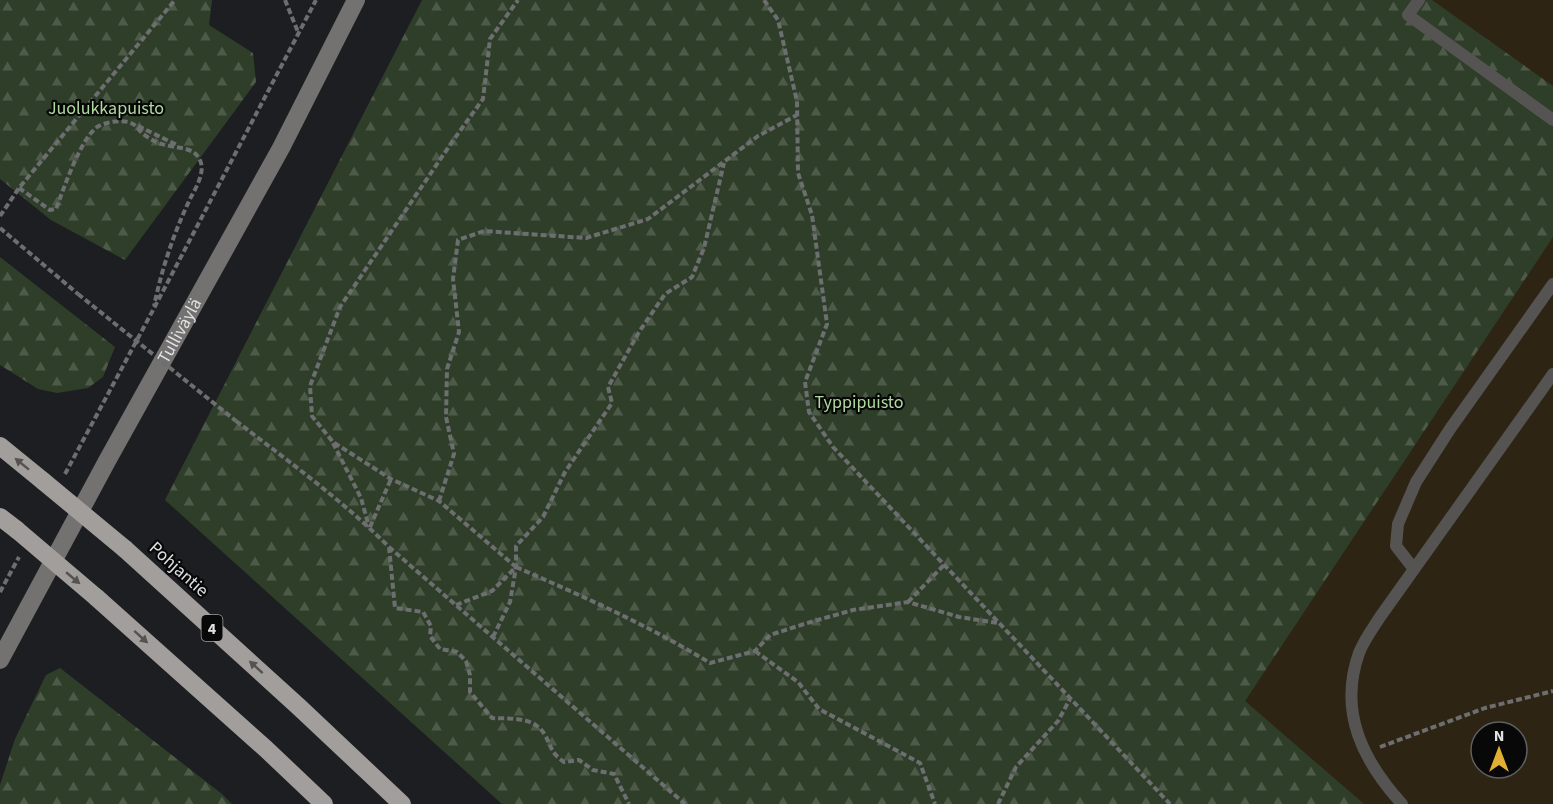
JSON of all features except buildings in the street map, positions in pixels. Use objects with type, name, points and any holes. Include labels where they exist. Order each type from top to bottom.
[{"type":"highway","name":"Pohjantie","points":[[0,446],[125,549],[402,804]]},
{"type":"highway","points":[[0,517],[97,598],[324,804]]},
{"type":"highway","points":[[299,707],[414,804]]},
{"type":"highway","points":[[266,749],[311,804]]},
{"type":"main road","name":"Tulliväylä","points":[[0,660],[107,461],[281,148],[356,0]]},
{"type":"lane","points":[[1419,0],[1408,15],[1553,120]]},
{"type":"lane","points":[[1414,569],[1396,546],[1398,524],[1416,482],[1450,429],[1553,284]]},
{"type":"lane","points":[[1402,804],[1375,771],[1365,753],[1353,721],[1351,689],[1359,652],[1380,617],[1553,374]]},
{"type":"path","points":[[0,216],[19,188],[175,0]]},
{"type":"path","points":[[285,0],[298,33]]},
{"type":"path","points":[[62,477],[152,312],[316,0]]},
{"type":"path","points":[[369,527],[361,498],[333,442],[312,416],[310,386],[340,307],[483,99],[490,39],[518,0]]},
{"type":"path","points":[[764,0],[778,20],[797,101],[798,174],[812,215],[827,324],[805,382],[809,412],[833,447],[1170,804]]},
{"type":"path","points":[[439,501],[454,454],[446,417],[447,369],[459,332],[453,279],[458,240],[484,231],[586,238],[648,219],[758,136],[797,115]]},
{"type":"path","points":[[19,188],[50,210],[56,208],[85,140],[98,127],[113,122],[126,121],[135,124],[192,151],[202,164],[199,182],[166,257],[152,312]]},
{"type":"path","points":[[135,124],[142,133],[162,144],[180,146]]},
{"type":"path","points":[[493,638],[510,602],[516,567],[516,546],[543,517],[565,472],[612,403],[608,387],[639,332],[665,294],[692,277],[704,248],[724,161]]},
{"type":"path","points":[[0,228],[78,294],[369,527],[389,547],[685,804]]},
{"type":"path","points":[[333,442],[391,479],[439,501],[516,567],[614,610],[710,663],[755,651],[770,635],[804,624],[853,610],[908,602],[959,617],[999,623]]},
{"type":"path","points":[[369,527],[391,479]]},
{"type":"path","points":[[389,547],[395,608],[423,612],[431,626],[430,636],[440,649],[457,652],[466,661],[470,675],[470,692],[492,718],[527,719],[544,732],[554,755],[564,762],[579,760],[593,770],[614,774],[630,804]]},
{"type":"path","points":[[0,592],[23,550]]},
{"type":"path","points":[[908,602],[944,565]]},
{"type":"path","points":[[456,605],[492,591],[516,567]]},
{"type":"path","points":[[755,651],[798,682],[819,709],[920,763],[935,804]]},
{"type":"path","points":[[1365,753],[1485,708],[1553,691]]},
{"type":"path","points":[[998,804],[1016,767],[1058,721],[1071,699]]},
{"type":"shaded area","points":[[790,0],[1553,0],[1553,804],[1176,804]]},
{"type":"green space","name":"Juolukkapuisto","points":[[0,0],[212,0],[209,25],[253,53],[256,82],[125,260],[51,220],[0,179]]},
{"type":"green space","name":"Typpipuisto","points":[[422,0],[1432,0],[1553,86],[1553,237],[1245,701],[1364,804],[502,804],[165,500]]},
{"type":"green space","points":[[0,257],[115,347],[103,377],[88,388],[57,393],[38,389],[0,365]]},
{"type":"green space","points":[[60,668],[232,804],[0,804],[0,785],[15,739],[46,675]]}]
